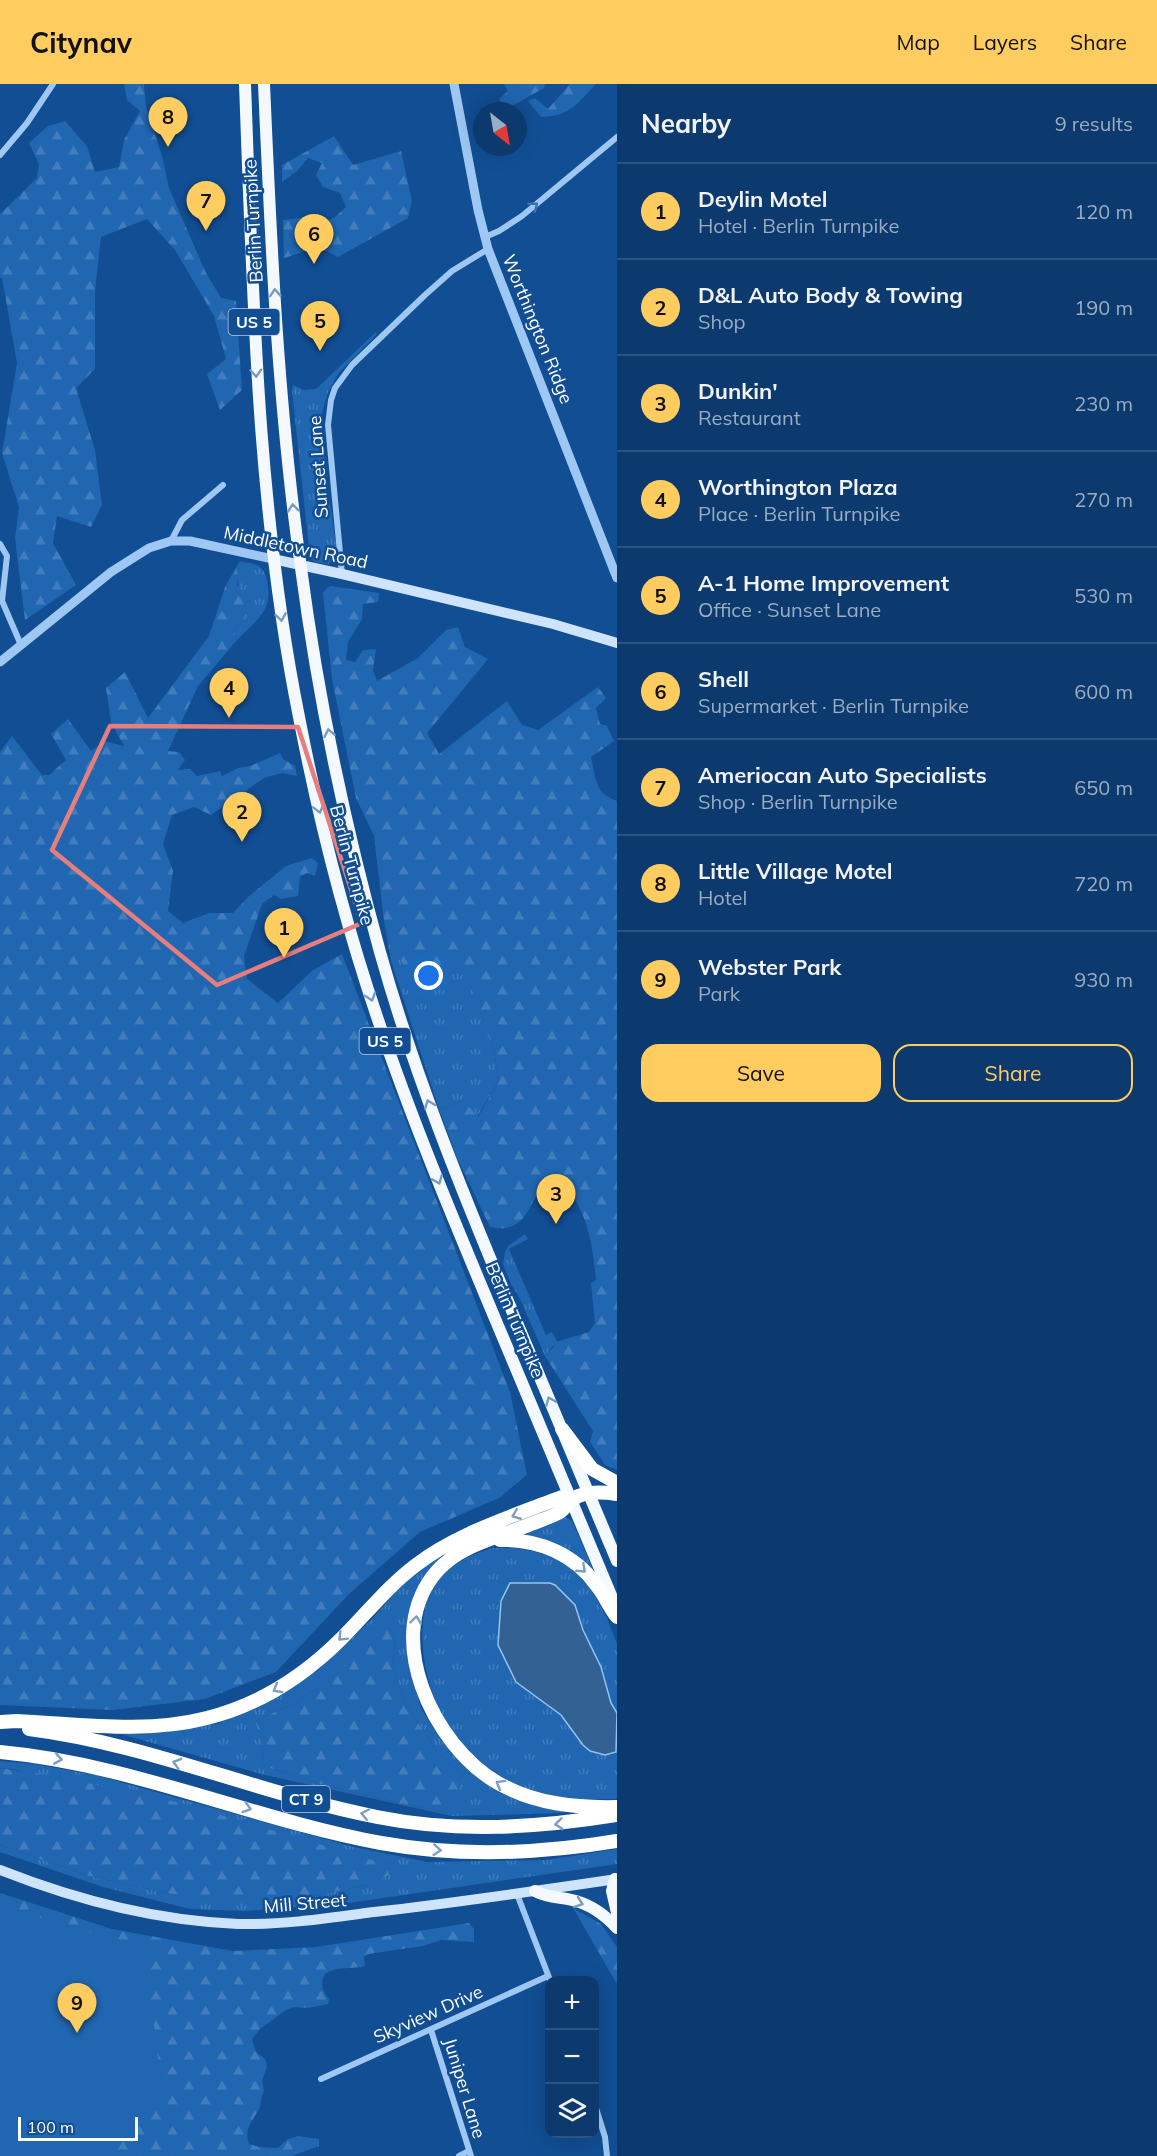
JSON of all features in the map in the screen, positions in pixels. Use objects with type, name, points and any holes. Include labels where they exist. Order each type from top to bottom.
[{"type":"highway","name":"Berlin Turnpike","points":[[245,84],[257,388],[273,560],[291,674],[309,765],[335,875],[391,1056],[428,1154],[617,1611]]},
{"type":"highway","name":"Berlin Turnpike","points":[[264,84],[280,364],[300,566],[316,669],[343,801],[392,992],[445,1149],[617,1561]]},
{"type":"highway","points":[[562,1429],[592,1469],[617,1483]]},
{"type":"highway","points":[[617,1494],[589,1494],[571,1500],[560,1512],[466,1549],[448,1561],[430,1580],[419,1603],[414,1627],[415,1656],[421,1683],[430,1707],[441,1728],[462,1755],[478,1770],[498,1783],[522,1794],[552,1803],[617,1807]]},
{"type":"highway","points":[[0,1724],[17,1721],[156,1726],[193,1722],[243,1707],[275,1691],[312,1665],[342,1638],[401,1577],[431,1554],[456,1540],[550,1500],[562,1497],[571,1500]]},
{"type":"highway","points":[[489,1540],[526,1541],[564,1555],[588,1573],[617,1617]]},
{"type":"highway","name":"CT 9","points":[[0,1724],[98,1741],[335,1808],[408,1822],[455,1827],[510,1827],[566,1823],[617,1815]]},
{"type":"highway","name":"CT 9","points":[[0,1752],[43,1756],[94,1766],[318,1828],[392,1845],[446,1851],[504,1852],[552,1850],[617,1841]]},
{"type":"highway","points":[[616,1879],[612,1891],[617,1913]]},
{"type":"highway","points":[[535,1891],[552,1898],[573,1900],[589,1906],[617,1928]]},
{"type":"main road","name":"Middletown Road","points":[[273,560],[553,624],[617,643]]},
{"type":"main road","name":"Mill Street","points":[[0,1870],[66,1894],[115,1907],[182,1919],[238,1924],[313,1920],[616,1879]]},
{"type":"street","points":[[0,155],[27,123],[53,84]]},
{"type":"street","name":"Worthington Ridge","points":[[454,84],[478,210],[488,249],[617,578]]},
{"type":"street","points":[[485,237],[522,216],[617,137]]},
{"type":"street","name":"Sunset Lane","points":[[342,574],[328,425],[331,400],[336,388],[352,365],[425,295],[452,271],[488,249]]},
{"type":"street","points":[[171,541],[182,520],[223,485]]},
{"type":"street","name":"Middletown Road","points":[[0,663],[125,562],[149,548],[171,541],[199,542],[273,560]]},
{"type":"street","points":[[0,544],[7,556],[2,601],[21,645]]},
{"type":"street","points":[[517,1894],[548,1976]]},
{"type":"street","name":"Skyview Drive","points":[[321,2079],[545,1980]]},
{"type":"street","name":"Juniper Lane","points":[[431,2030],[470,2154]]},
{"type":"street","points":[[599,2118],[605,2137],[607,2156]]},
{"type":"street","points":[[459,2156],[470,2154]]},
{"type":"highlighted area","points":[[110,726],[298,727],[362,923],[217,985],[52,850]]},
{"type":"green space","points":[[124,84],[144,84],[146,106],[162,156],[169,188],[205,271],[221,298],[236,301],[242,390],[220,410],[207,374],[226,359],[214,316],[175,250],[147,219],[101,237],[95,292],[95,369],[76,388],[95,450],[102,505],[91,527],[57,516],[53,543],[76,585],[25,620],[15,538],[19,507],[2,453],[17,363],[2,278],[0,278],[0,214],[37,178],[39,164],[29,143],[48,126],[65,121],[87,146],[95,172],[119,167],[124,140],[140,111],[127,100]]},
{"type":"green space","points":[[504,84],[545,84],[544,88],[519,102],[501,102],[499,99],[508,91]]},
{"type":"green space","points":[[570,84],[596,84],[572,108],[559,115],[541,117],[528,101],[535,98],[548,109]]},
{"type":"green space","points":[[334,136],[353,165],[401,151],[412,201],[408,218],[338,257],[319,247],[284,258],[283,220],[307,217],[319,223],[334,218],[346,207],[340,193],[323,187],[316,175],[322,163],[308,158],[297,171],[282,182],[282,165]]},
{"type":"green space","points":[[376,332],[377,334],[338,374],[328,392],[322,414],[328,491],[337,551],[334,560],[329,564],[315,562],[310,557],[293,385],[304,390],[316,389]]},
{"type":"green space","points":[[240,561],[254,564],[264,571],[268,600],[262,614],[237,640],[234,631],[242,620],[236,567]]},
{"type":"green space","points":[[236,567],[237,585],[246,599],[242,620],[234,631],[237,640],[198,686],[168,751],[179,752],[185,760],[178,770],[190,769],[197,776],[220,771],[222,776],[280,753],[283,759],[295,766],[297,776],[282,773],[264,778],[211,815],[194,807],[172,815],[163,844],[173,871],[168,911],[183,923],[209,913],[233,913],[248,897],[286,866],[312,858],[318,863],[315,876],[307,873],[300,877],[298,896],[281,899],[274,895],[262,904],[244,956],[247,979],[278,1003],[313,970],[342,954],[510,1392],[527,1475],[499,1498],[420,1532],[349,1594],[276,1672],[205,1699],[113,1710],[0,1705],[0,752],[12,736],[42,775],[49,775],[66,760],[51,734],[68,719],[91,751],[104,741],[124,746],[111,722],[106,688],[125,672],[148,718],[209,636],[225,587]]},
{"type":"green space","points":[[330,586],[379,593],[378,602],[363,604],[362,619],[348,642],[346,660],[355,662],[363,650],[376,649],[373,670],[377,681],[418,658],[446,630],[458,627],[465,647],[488,659],[427,733],[439,754],[507,701],[522,725],[538,730],[598,687],[606,698],[596,708],[600,724],[607,726],[614,741],[591,757],[597,784],[604,794],[617,801],[617,1470],[605,1465],[590,1442],[593,1431],[545,1356],[559,1341],[589,1332],[595,1323],[591,1283],[596,1280],[593,1254],[588,1230],[579,1208],[565,1186],[535,1197],[524,1217],[513,1226],[490,1227],[457,1158],[439,1109],[463,1100],[478,1117],[498,1082],[495,1056],[462,959],[441,972],[408,971],[392,947],[384,921],[374,836],[356,798],[332,679],[323,592]]},
{"type":"green space","points":[[384,921],[392,947],[441,972],[462,958],[495,1056],[498,1082],[477,1117],[463,1100],[439,1109],[391,961]]},
{"type":"green space","points":[[525,1234],[528,1239],[509,1249],[546,1335],[552,1332],[560,1343],[553,1346],[545,1356],[503,1264],[508,1246]]},
{"type":"green space","points":[[565,1517],[572,1521],[594,1571],[526,1534]]},
{"type":"green space","points":[[493,1548],[518,1548],[545,1554],[571,1567],[591,1589],[607,1618],[617,1644],[617,1799],[554,1797],[530,1791],[511,1782],[487,1767],[459,1742],[439,1709],[431,1689],[423,1646],[426,1604],[433,1587],[452,1567],[467,1557]]},
{"type":"green space","points":[[440,1558],[414,1594],[408,1631],[410,1672],[421,1708],[438,1736],[477,1777],[505,1794],[561,1809],[563,1813],[452,1816],[265,1775],[103,1729],[173,1731],[216,1724],[258,1708],[317,1671],[370,1621],[414,1572]],"holes":[[[382,1624],[395,1636],[393,1669],[407,1706],[438,1753],[462,1774],[457,1783],[450,1813],[331,1787],[262,1765],[263,1745],[255,1721],[298,1702],[345,1667]]]},
{"type":"green space","points":[[382,1623],[395,1636],[393,1669],[407,1706],[438,1753],[462,1774],[457,1783],[462,1796],[450,1813],[331,1787],[262,1765],[263,1745],[255,1721],[298,1702],[345,1667]]},
{"type":"green space","points":[[0,1761],[34,1764],[95,1775],[354,1847],[428,1862],[546,1860],[617,1849],[617,1864],[342,1904],[244,1911],[190,1909],[103,1887],[0,1852],[0,1845],[89,1876],[177,1895],[303,1898],[367,1885],[407,1867],[12,1769],[0,1768]]},
{"type":"green space","points":[[0,1768],[54,1776],[181,1803],[368,1859],[408,1867],[367,1885],[303,1898],[235,1902],[177,1895],[89,1876],[0,1845]]},
{"type":"green space","points":[[0,1893],[112,1929],[233,1951],[316,1947],[469,1923],[474,1929],[474,1942],[441,1940],[423,1946],[368,1954],[364,1957],[365,1966],[336,1969],[326,1973],[322,1983],[323,1990],[329,1999],[328,2004],[308,2008],[294,2007],[286,2010],[260,2029],[252,2039],[256,2052],[265,2059],[267,2066],[262,2081],[264,2091],[260,2106],[248,2131],[249,2144],[278,2148],[288,2139],[298,2136],[319,2139],[319,2146],[292,2156],[0,2156]]},
{"type":"green space","points":[[0,1904],[71,1927],[144,1944],[162,2091],[90,2156],[0,2156]]},
{"type":"green space","points":[[573,1908],[601,1924],[617,1947],[617,1984]]},
{"type":"shaded area","points":[[510,1583],[550,1583],[555,1585],[575,1605],[583,1630],[601,1667],[611,1703],[617,1713],[616,1752],[605,1755],[590,1751],[561,1715],[516,1682],[498,1645],[501,1601]]},
{"type":"place","name":"Little Village Motel","points":[[168,147]]},
{"type":"place","name":"Ameriocan Auto Specialists","points":[[206,231]]},
{"type":"place","name":"Shell","points":[[314,264]]},
{"type":"place","name":"A-1 Home Improvement","points":[[320,351]]},
{"type":"place","name":"Worthington Plaza","points":[[229,718]]},
{"type":"place","name":"D&L Auto Body & Towing","points":[[242,842]]},
{"type":"place","name":"Deylin Motel","points":[[284,958]]},
{"type":"place","name":"Dunkin'","points":[[556,1224]]},
{"type":"place","name":"Webster Park","points":[[77,2033]]}]
